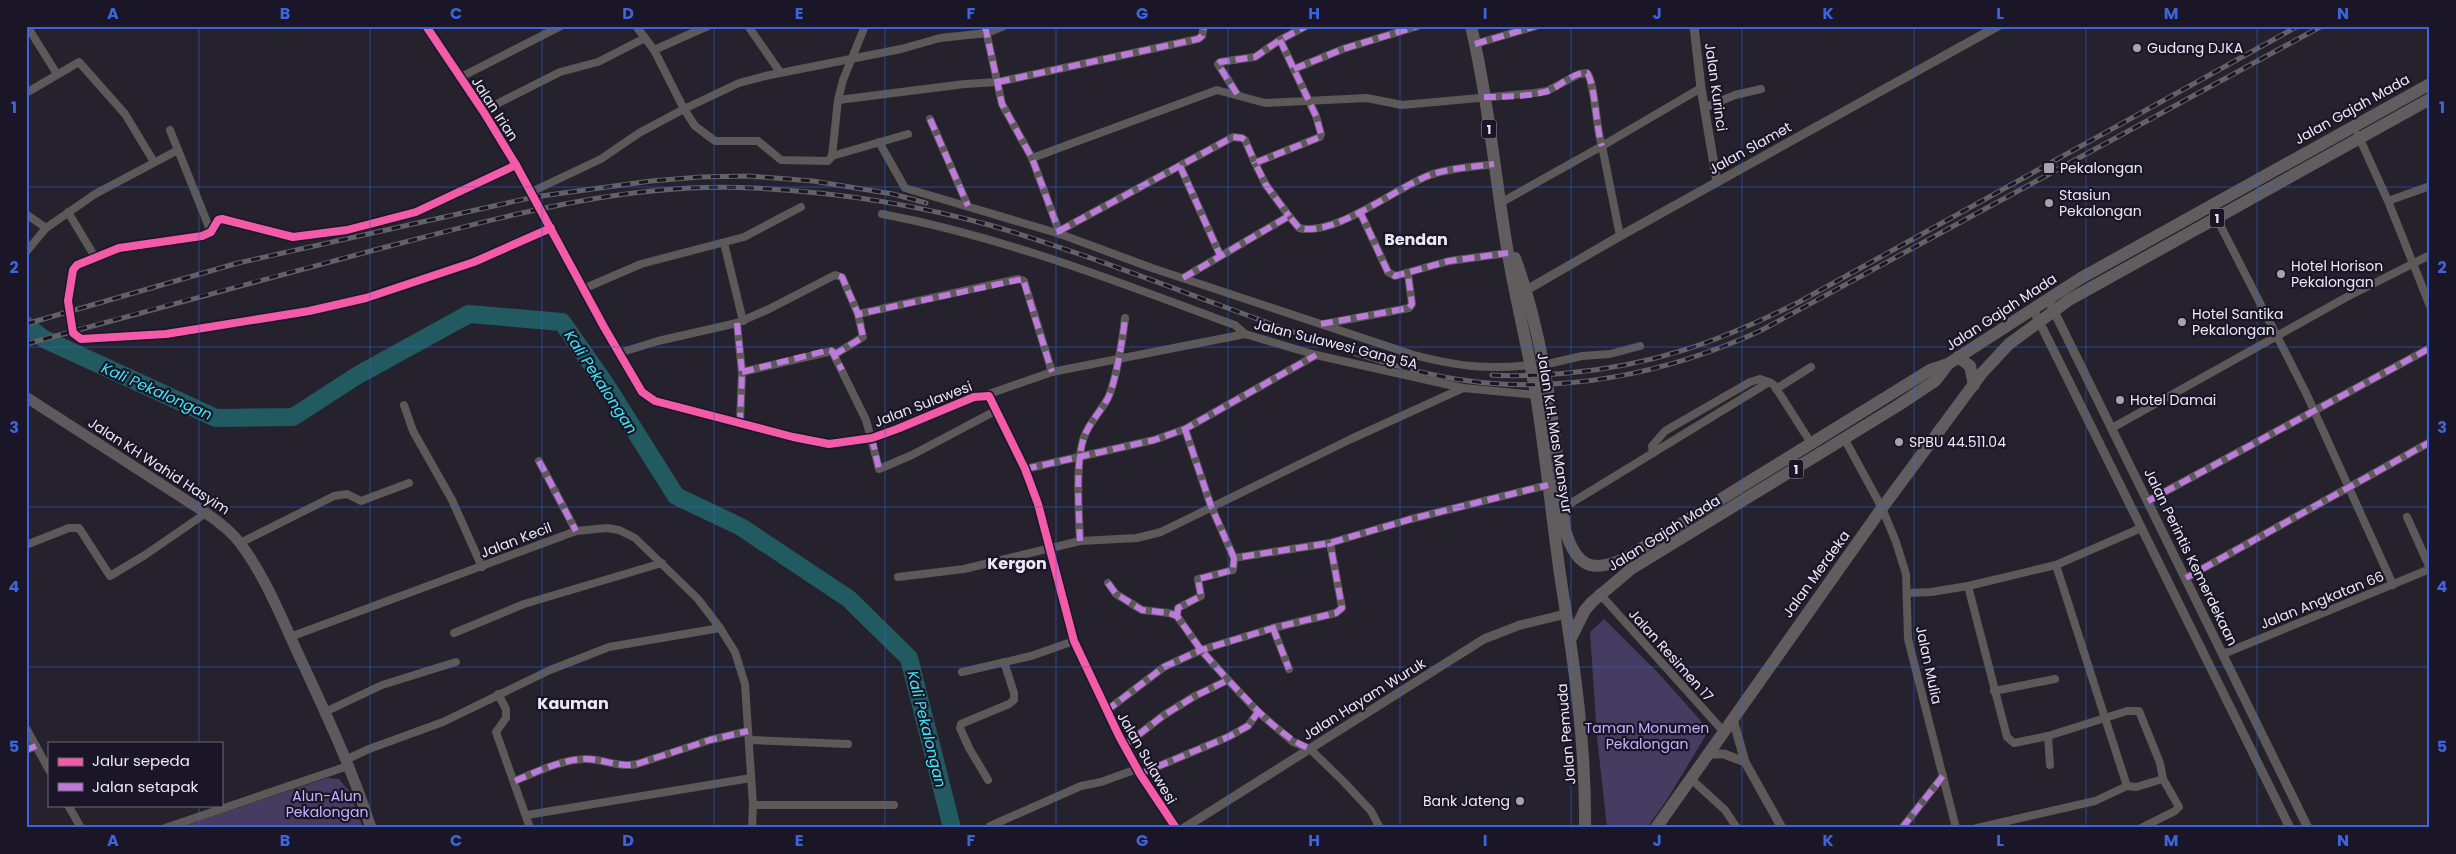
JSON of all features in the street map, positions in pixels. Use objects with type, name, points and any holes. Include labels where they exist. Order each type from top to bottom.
[{"type":"highway","name":"Jalan K.H. Mas Mansyur","points":[[1471,26],[1502,202],[1508,253],[1521,293]]},
{"type":"highway","name":"Jalan Gajah Mada","points":[[1571,638],[1585,610],[1600,594],[1654,547],[1844,438],[1935,381],[1948,364],[1958,357],[2036,314],[2210,206],[2430,84]]},
{"type":"highway","name":"Jalan Gajah Mada","points":[[2051,304],[2217,218],[2430,99]]},
{"type":"highway","name":"Jalan K.H. Mas Mansyur","points":[[1506,232],[1536,365],[1568,540],[1583,562],[1598,567],[1607,566],[1654,547]]},
{"type":"highway","name":"Jalan Gajah Mada","points":[[2008,344],[2036,314]]},
{"type":"highway","name":"Jalan Merdeka","points":[[1656,828],[1770,663],[1882,508],[1974,385],[2008,344]]},
{"type":"highway","points":[[1958,357],[1970,366],[1974,385]]},
{"type":"highway","name":"1","points":[[1654,547],[1811,443],[1930,370],[1948,364]]},
{"type":"highway","name":"Jalan K.H. Mas Mansyur","points":[[1536,365],[1536,395],[1566,614],[1571,638]]},
{"type":"highway","name":"Jalan Pemuda","points":[[1571,638],[1583,743],[1585,828]]},
{"type":"main road","name":"Jalan KH Wahid Hasyim","points":[[26,397],[206,513],[223,525],[240,543],[272,597],[325,712],[371,828]]},
{"type":"street","points":[[27,26],[57,74]]},
{"type":"street","name":"Jalan Irian","points":[[426,26],[484,111],[540,207]]},
{"type":"street","points":[[460,78],[561,26]]},
{"type":"street","points":[[636,26],[654,50],[684,109],[695,126],[718,142],[758,141],[763,143],[781,160],[826,161],[832,156],[908,134]]},
{"type":"street","points":[[654,50],[708,26]]},
{"type":"street","points":[[748,26],[780,72]]},
{"type":"street","points":[[832,156],[838,100],[852,57],[865,26]]},
{"type":"street","points":[[531,192],[601,159],[639,133],[739,83],[780,72],[852,57],[901,50],[940,38],[1004,26]]},
{"type":"street","points":[[838,100],[965,84],[998,82],[1198,39],[1202,36],[1204,26]]},
{"type":"street","points":[[1237,94],[1218,64],[1220,62],[1255,57],[1280,40],[1306,26]]},
{"type":"street","points":[[1294,68],[1342,49],[1418,26]]},
{"type":"street","points":[[1475,44],[1536,26]]},
{"type":"street","name":"Jalan Kurinci","points":[[1694,26],[1701,88],[1716,182]]},
{"type":"street","name":"Jalan Slamet","points":[[1521,293],[1716,182],[1998,26]]},
{"type":"street","points":[[986,29],[1002,104],[1032,158],[1059,232]]},
{"type":"street","points":[[484,111],[560,72],[598,62],[645,38]]},
{"type":"street","points":[[1255,163],[1320,137],[1320,131],[1309,100],[1280,40]]},
{"type":"street","points":[[27,91],[79,62],[125,114],[154,162]]},
{"type":"street","points":[[1032,158],[1073,145],[1200,94],[1217,90],[1265,103],[1367,98],[1402,105],[1547,91],[1573,77],[1587,73],[1592,80],[1596,121],[1620,236]]},
{"type":"street","points":[[1502,202],[1701,88]]},
{"type":"street","points":[[1704,108],[1735,95],[1761,89]]},
{"type":"street","points":[[930,119],[968,206]]},
{"type":"street","points":[[2354,125],[2388,201],[2430,306]]},
{"type":"street","points":[[170,130],[211,232]]},
{"type":"street","points":[[1059,232],[1233,137],[1245,140],[1266,185],[1296,226],[1306,230],[1328,225],[1360,212],[1429,176],[1494,164]]},
{"type":"street","points":[[879,142],[905,188],[1059,232],[1183,278],[1442,363],[1480,368],[1536,365],[1582,356],[1610,354],[1640,346]]},
{"type":"street","points":[[26,252],[46,228],[68,212],[95,194],[178,150]]},
{"type":"street","points":[[516,165],[416,212],[380,223],[293,237],[222,219],[218,220],[211,232],[202,236],[119,248],[95,257],[77,265],[73,270],[68,301],[73,334],[81,339],[166,334],[309,310],[366,298],[474,262],[552,228]]},
{"type":"street","points":[[1180,166],[1220,255]]},
{"type":"street","points":[[2388,201],[2430,186]]},
{"type":"street","points":[[2210,206],[2314,412],[2393,585]]},
{"type":"street","name":"Jalan Sulawesi","points":[[540,207],[642,392],[655,401],[789,436],[829,444],[872,438],[897,430],[974,396],[986,395],[990,398],[1025,469],[1038,504],[1048,549],[1074,641],[1106,711],[1138,772],[1176,828]]},
{"type":"street","points":[[584,288],[641,264],[678,253],[724,243],[764,228],[801,207]]},
{"type":"street","points":[[68,212],[95,257]]},
{"type":"street","points":[[1360,212],[1388,272],[1395,276],[1408,274],[1449,261],[1508,253]]},
{"type":"street","points":[[26,214],[46,228]]},
{"type":"street","points":[[882,214],[978,235],[1047,256],[1218,319],[1235,326],[1245,334]]},
{"type":"street","points":[[1183,278],[1289,216]]},
{"type":"street","points":[[724,243],[740,322],[742,372],[740,423]]},
{"type":"street","points":[[2112,428],[2195,384],[2275,336],[2430,255]]},
{"type":"street","points":[[1322,324],[1409,308],[1412,304],[1408,274]]},
{"type":"street","points":[[619,353],[658,341],[740,322],[835,275],[842,277],[858,314],[863,337],[834,355]]},
{"type":"street","points":[[858,314],[1023,279],[1052,372]]},
{"type":"street","name":"Jalan Perintis Kemerdekaan","points":[[2051,304],[2308,828]]},
{"type":"street","points":[[2036,314],[2290,828]]},
{"type":"street","points":[[1080,541],[1078,501],[1084,436],[1109,396],[1125,318]]},
{"type":"street","name":"Jalan Sulawesi Gang 5A","points":[[986,395],[1052,372],[1245,334],[1316,355],[1463,388],[1536,395]]},
{"type":"street","points":[[2148,501],[2430,348]]},
{"type":"street","points":[[742,372],[829,350],[841,368],[872,438],[879,469],[912,455],[997,410]]},
{"type":"street","points":[[1025,469],[1154,440],[1185,429],[1316,355]]},
{"type":"street","points":[[1776,389],[1811,367]]},
{"type":"street","points":[[1653,453],[1652,446],[1655,440],[1666,431],[1750,382],[1760,379],[1769,382],[1776,389],[1811,443]]},
{"type":"street","points":[[1563,508],[1769,382]]},
{"type":"street","points":[[898,577],[964,569],[1080,541],[1112,541],[1150,536],[1350,439],[1463,388]]},
{"type":"street","points":[[404,406],[412,431],[452,500],[482,567]]},
{"type":"street","points":[[1177,616],[1178,608],[1201,596],[1198,579],[1233,570],[1234,558],[1211,506],[1185,429]]},
{"type":"street","name":"Jalan Mulia","points":[[1844,438],[1882,508],[1899,550],[1906,574],[1908,639],[1956,828]]},
{"type":"street","points":[[2186,578],[2430,442]]},
{"type":"street","points":[[539,460],[576,531]]},
{"type":"street","points":[[240,543],[334,496],[347,494],[361,501],[409,483]]},
{"type":"street","points":[[1234,558],[1330,542],[1411,519],[1548,485]]},
{"type":"street","points":[[26,545],[69,528],[79,528],[110,576],[145,555],[206,513]]},
{"type":"street","points":[[2406,517],[2430,569]]},
{"type":"street","name":"Jalan Kecil","points":[[290,637],[576,531],[596,528],[620,530],[635,538],[698,599],[735,652],[745,684],[753,805],[752,828]]},
{"type":"street","points":[[1907,593],[1931,592],[1968,586],[2056,564],[2141,528]]},
{"type":"street","points":[[1106,711],[1164,667],[1202,650],[1273,628],[1336,613],[1342,608],[1330,542]]},
{"type":"street","points":[[454,633],[524,604],[662,563]]},
{"type":"street","points":[[2056,564],[2127,786]]},
{"type":"street","name":"Jalan Angkatan 66","points":[[2223,654],[2430,569]]},
{"type":"street","points":[[1108,583],[1116,594],[1142,610],[1169,613],[1177,616],[1202,650],[1258,712],[1294,742],[1310,749],[1371,811],[1380,828]]},
{"type":"street","points":[[1968,586],[1994,691],[2010,741],[2014,743],[2048,736],[2104,718],[2139,711],[2160,763],[2164,779],[2178,807],[2176,811],[2141,828]]},
{"type":"street","name":"Jalan Resimen 17","points":[[1600,594],[1724,732]]},
{"type":"street","name":"Jalan Hayam Wuruk","points":[[1184,828],[1484,639],[1520,624],[1566,614]]},
{"type":"street","points":[[165,828],[346,763],[369,749],[444,722],[498,694],[609,647],[654,641],[709,628],[720,628]]},
{"type":"street","points":[[1273,628],[1289,669]]},
{"type":"street","points":[[962,672],[1031,656],[1074,641]]},
{"type":"street","points":[[325,712],[382,685],[456,662]]},
{"type":"street","points":[[988,780],[969,748],[960,728],[961,724],[1009,704],[1014,700],[1014,693],[1004,662]]},
{"type":"street","points":[[1994,691],[2054,678]]},
{"type":"street","points":[[1124,746],[1164,715],[1195,696],[1228,680]]},
{"type":"street","points":[[498,694],[506,709],[506,718],[496,732],[515,781],[530,828]]},
{"type":"street","points":[[990,826],[1081,786],[1138,772],[1228,737],[1248,726],[1258,712]]},
{"type":"street","points":[[1733,719],[1745,762],[1782,828]]},
{"type":"street","points":[[26,728],[48,768]]},
{"type":"street","points":[[515,781],[544,769],[585,759],[628,766],[710,740],[748,736],[848,744]]},
{"type":"street","points":[[2048,736],[2050,765]]},
{"type":"street","points":[[26,750],[36,746]]},
{"type":"street","points":[[1708,754],[1724,754],[1745,762]]},
{"type":"street","points":[[1902,828],[1943,776]]},
{"type":"street","points":[[527,815],[751,778]]},
{"type":"street","points":[[1691,779],[1724,810],[1737,828]]},
{"type":"street","points":[[1976,828],[2095,801],[2127,786],[2136,787],[2164,779]]},
{"type":"street","points":[[753,805],[894,805]]},
{"type":"street","points":[[69,806],[81,828]]},
{"type":"green space","name":"Taman Monumen Pekalongan","points":[[1604,619],[1660,675],[1709,730],[1668,798],[1647,828],[1607,828],[1597,737],[1590,632]]},
{"type":"green space","name":"Alun-Alun Pekalongan","points":[[327,778],[339,779],[349,791],[363,828],[177,828]]},
{"type":"waterway","name":"Kali Pekalongan","points":[[26,325],[44,339],[216,418],[293,417],[358,375],[469,314],[562,322],[606,385],[676,496],[741,527],[849,599],[909,658],[952,828]]},
{"type":"railway","points":[[1492,375],[1520,376],[1568,373],[1630,364],[1687,349],[1770,316],[1799,302],[2298,26]]},
{"type":"railway","points":[[26,344],[338,260],[519,214],[612,196],[659,190],[707,187],[754,188],[844,196],[904,205],[964,218],[1051,244],[1340,349],[1432,374],[1462,380],[1500,384],[1538,385],[1614,377],[1652,369],[1689,358],[1725,346],[1760,331],[2322,26]]},
{"type":"railway","points":[[26,324],[238,263],[534,197],[651,181],[748,176],[813,181],[893,194],[926,203]]},
{"type":"marked path","points":[[985,26],[1002,104],[1032,158],[1060,234]]},
{"type":"marked path","points":[[998,82],[1198,39],[1202,36],[1204,26]]},
{"type":"marked path","points":[[1237,94],[1218,64],[1220,62],[1255,57],[1280,40],[1306,26]]},
{"type":"marked path","points":[[1294,69],[1343,49],[1418,26]]},
{"type":"marked path","points":[[1475,44],[1536,26]]},
{"type":"marked path","points":[[1280,40],[1316,116],[1321,134],[1320,137],[1255,163],[1266,185],[1289,216]]},
{"type":"marked path","points":[[1484,97],[1540,93],[1553,89],[1576,75],[1587,73],[1592,86],[1602,146]]},
{"type":"marked path","points":[[930,119],[968,206]]},
{"type":"marked path","points":[[1059,231],[1233,137],[1245,140],[1255,163]]},
{"type":"marked path","points":[[1183,278],[1289,216],[1299,228],[1314,229],[1330,225],[1347,219],[1430,175],[1454,169],[1494,164]]},
{"type":"marked path","points":[[1180,166],[1220,255]]},
{"type":"marked path","points":[[1360,212],[1388,272],[1395,276],[1449,261],[1508,253]]},
{"type":"marked path","points":[[1321,324],[1409,308],[1412,304],[1408,274]]},
{"type":"marked path","points":[[839,276],[842,277],[858,314],[1023,279],[1052,372]]},
{"type":"marked path","points":[[834,355],[863,337],[858,314]]},
{"type":"marked path","points":[[1080,541],[1078,489],[1081,448],[1086,432],[1108,398],[1111,390],[1119,359],[1125,318]]},
{"type":"marked path","points":[[737,323],[742,372],[740,423]]},
{"type":"marked path","points":[[2148,501],[2430,348]]},
{"type":"marked path","points":[[742,372],[829,350],[832,351],[842,370]]},
{"type":"marked path","points":[[1025,469],[1154,440],[1185,429],[1316,355]]},
{"type":"marked path","points":[[1185,429],[1211,506],[1234,558]]},
{"type":"marked path","points":[[872,438],[879,469]]},
{"type":"marked path","points":[[2186,578],[2430,442]]},
{"type":"marked path","points":[[539,461],[576,531]]},
{"type":"marked path","points":[[1177,616],[1178,608],[1201,596],[1198,579],[1233,570],[1234,558],[1330,543],[1411,519],[1548,485]]},
{"type":"marked path","points":[[1106,711],[1164,667],[1201,650],[1273,628],[1336,613],[1342,608],[1330,543]]},
{"type":"marked path","points":[[1108,583],[1116,594],[1142,610],[1169,613],[1177,616],[1201,650],[1228,680]]},
{"type":"marked path","points":[[1273,628],[1289,669]]},
{"type":"marked path","points":[[1124,746],[1164,715],[1195,696],[1228,680],[1286,736],[1310,749]]},
{"type":"marked path","points":[[1140,774],[1228,737],[1248,726],[1258,712]]},
{"type":"marked path","points":[[515,781],[568,761],[593,759],[624,765],[637,764],[710,740],[748,731]]},
{"type":"marked path","points":[[26,750],[36,746]]},
{"type":"marked path","points":[[1902,828],[1943,776]]},
{"type":"cycle path","points":[[426,26],[483,111],[516,165],[604,327],[642,392],[655,401],[793,437],[829,444],[872,438],[974,397],[989,396],[1025,469],[1038,504],[1074,641],[1119,736],[1140,774],[1176,828]]},
{"type":"cycle path","points":[[516,165],[416,212],[347,230],[293,237],[222,219],[218,220],[211,232],[202,236],[119,248],[77,265],[73,270],[68,301],[73,333],[81,339],[166,334],[309,311],[366,298],[474,262],[551,228]]},
{"type":"place","name":"Gudang DJKA","points":[[2137,48]]},
{"type":"place","name":"Pekalongan","points":[[2049,168]]},
{"type":"place","name":"Stasiun Pekalongan","points":[[2049,203]]},
{"type":"place","name":"Hotel Horison Pekalongan","points":[[2281,274]]},
{"type":"place","name":"Hotel Santika Pekalongan","points":[[2182,322]]},
{"type":"place","name":"Hotel Damai","points":[[2120,400]]},
{"type":"place","name":"SPBU 44.511.04","points":[[1899,442]]},
{"type":"place","name":"Bank Jateng","points":[[1520,801]]},
{"type":"district","name":"Bendan","points":[[1416,239]]},
{"type":"district","name":"Kergon","points":[[1017,563]]},
{"type":"district","name":"Kauman","points":[[573,703]]}]
